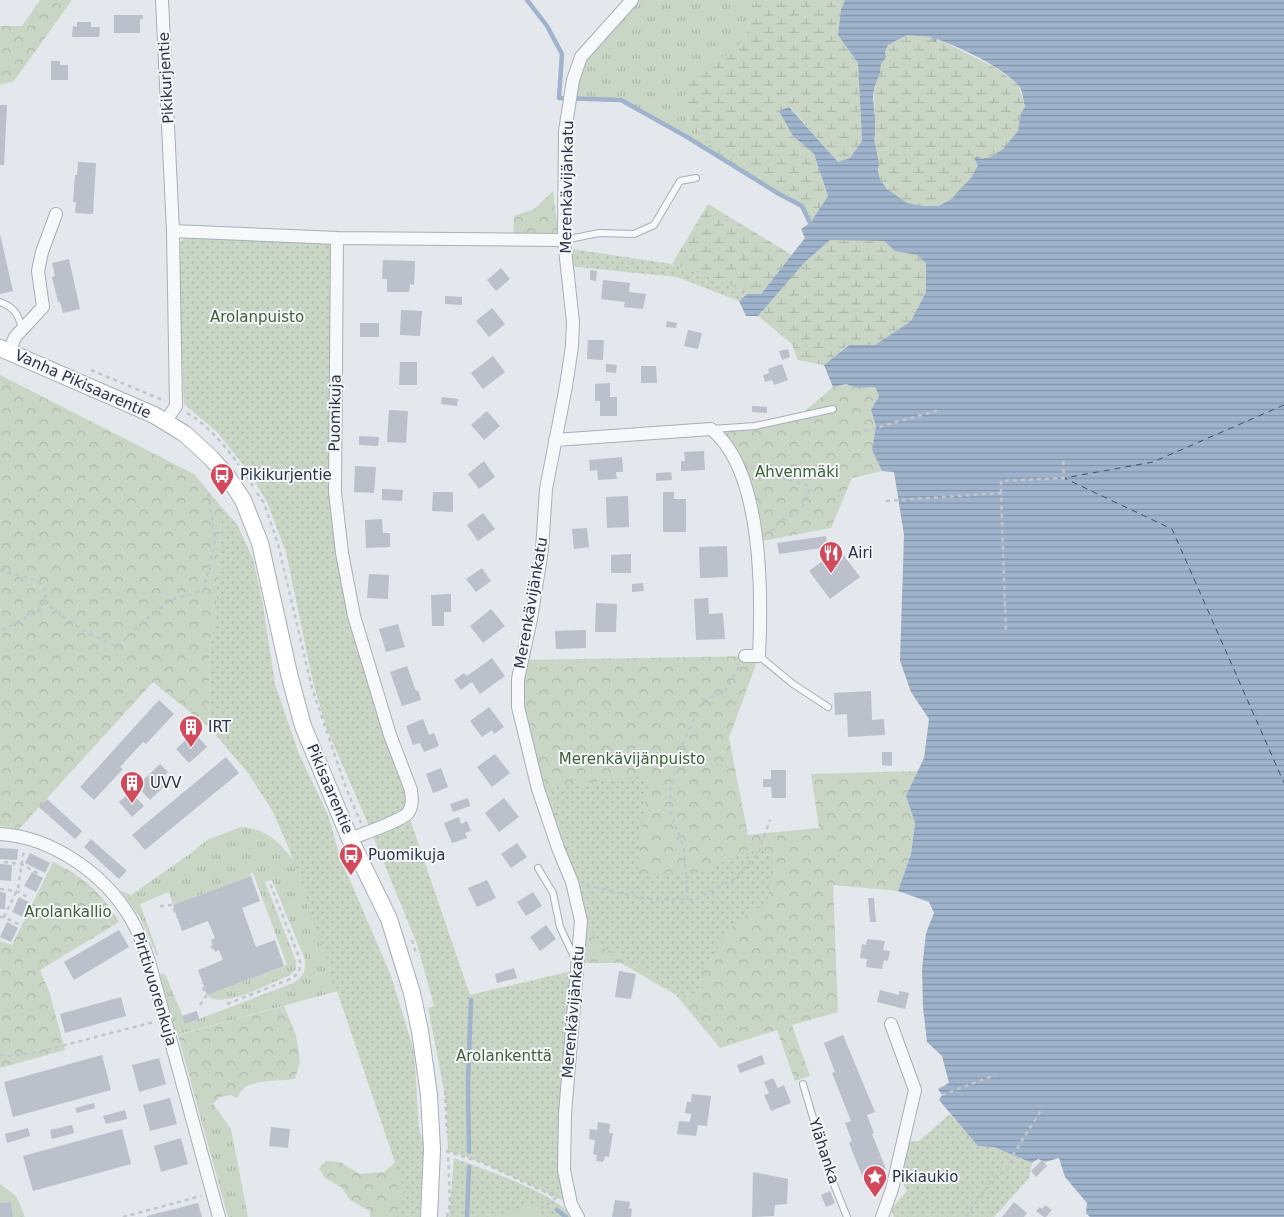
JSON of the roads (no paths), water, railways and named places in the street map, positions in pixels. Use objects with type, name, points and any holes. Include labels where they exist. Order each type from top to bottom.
[{"type":"street","name":"Pikikurjentie","points":[[162,0],[173,231],[176,406],[165,422]]},
{"type":"street","name":"Merenkävijänkatu","points":[[578,1217],[570,1204],[564,1170],[564,1114],[581,921],[572,882],[538,789],[518,707],[518,679],[542,550],[546,489],[572,346],[573,322],[564,240],[565,131],[573,80],[582,57],[632,0]]},
{"type":"street","points":[[4,350],[43,307],[38,272],[42,252],[56,214]]},
{"type":"street","points":[[173,231],[337,238],[564,240]]},
{"type":"street","name":"Puomikuja","points":[[337,238],[334,492],[342,553],[354,616],[390,735],[411,790],[412,800],[410,808],[404,816],[350,839]]},
{"type":"street","name":"Vanha Pikisaarentie","points":[[4,350],[154,415],[165,422]]},
{"type":"street","name":"Pikisaarentie","points":[[165,422],[184,434],[211,458],[244,500],[260,543],[290,678],[303,726],[350,839],[389,919],[412,993],[420,1031],[429,1095],[432,1149],[430,1217]]},
{"type":"street","points":[[555,440],[711,429],[723,440],[736,460],[746,489],[754,530],[761,607],[759,656],[745,656]]},
{"type":"street","name":"Pirttivuorenkuja","points":[[0,834],[28,838],[56,850],[91,873],[114,896],[130,918],[145,948],[219,1217]]},
{"type":"street","points":[[882,1217],[892,1189],[915,1090],[891,1024]]},
{"type":"lane","points":[[564,240],[599,233],[634,234],[654,225],[680,181],[696,178]]},
{"type":"lane","points":[[0,302],[10,305],[15,311],[22,328]]},
{"type":"lane","points":[[711,429],[755,426],[833,409]]},
{"type":"lane","points":[[759,656],[793,684],[828,707]]},
{"type":"lane","points":[[538,868],[553,893],[560,927],[576,963]]},
{"type":"lane","name":"Ylähanka","points":[[803,1084],[830,1172],[847,1217]]},
{"type":"water","points":[[845,0],[1284,0],[1284,1217],[1090,1217],[1086,1213],[1087,1203],[1065,1177],[1059,1158],[1045,1162],[1038,1159],[1032,1163],[994,1147],[978,1146],[939,1100],[942,1095],[938,1089],[949,1083],[942,1056],[927,1042],[923,1007],[922,969],[926,933],[934,913],[929,902],[898,891],[911,854],[915,823],[906,796],[924,758],[929,719],[911,692],[900,661],[904,535],[894,472],[882,471],[872,450],[876,426],[871,410],[879,396],[875,387],[858,388],[846,384],[833,387],[824,365],[849,345],[875,345],[911,321],[926,292],[926,263],[917,255],[895,251],[884,241],[830,240],[804,263],[758,316],[746,316],[739,301],[747,294],[761,294],[805,238],[801,229],[810,223],[828,196],[814,154],[793,136],[779,111],[789,107],[838,162],[850,158],[862,141],[858,63],[838,35],[841,9]],"holes":[[[907,35],[931,37],[935,42],[937,39],[958,48],[980,58],[1001,71],[1020,87],[1025,107],[1021,113],[1018,131],[1003,149],[991,157],[981,159],[978,156],[974,158],[978,165],[971,178],[952,199],[938,206],[907,203],[887,189],[880,179],[874,139],[874,88],[880,73],[881,64],[886,57],[885,52],[888,45]]]},
{"type":"waterway","points":[[527,0],[547,26],[562,54],[559,98],[621,100],[802,206],[810,223]]},
{"type":"waterway","points":[[469,1152],[468,1081],[471,1000]]},
{"type":"waterway","points":[[467,1217],[469,1167]]},
{"type":"waterway","points":[[557,1210],[566,1217]]},
{"type":"place","name":"Pikikurjentie","points":[[222,496]]},
{"type":"place","name":"Airi","points":[[831,574]]},
{"type":"place","name":"IRT","points":[[191,748]]},
{"type":"place","name":"UVV","points":[[132,804]]},
{"type":"place","name":"Puomikuja","points":[[351,876]]},
{"type":"place","name":"Pikiaukio","points":[[875,1198]]},
{"type":"park label","name":"Arolanpuisto","points":[[257,317]]},
{"type":"park label","name":"Ahvenmäki","points":[[797,472]]},
{"type":"park label","name":"Merenkävijänpuisto","points":[[632,759]]},
{"type":"park label","name":"Arolankallio","points":[[68,912]]},
{"type":"park label","name":"Arolankenttä","points":[[504,1056]]}]
